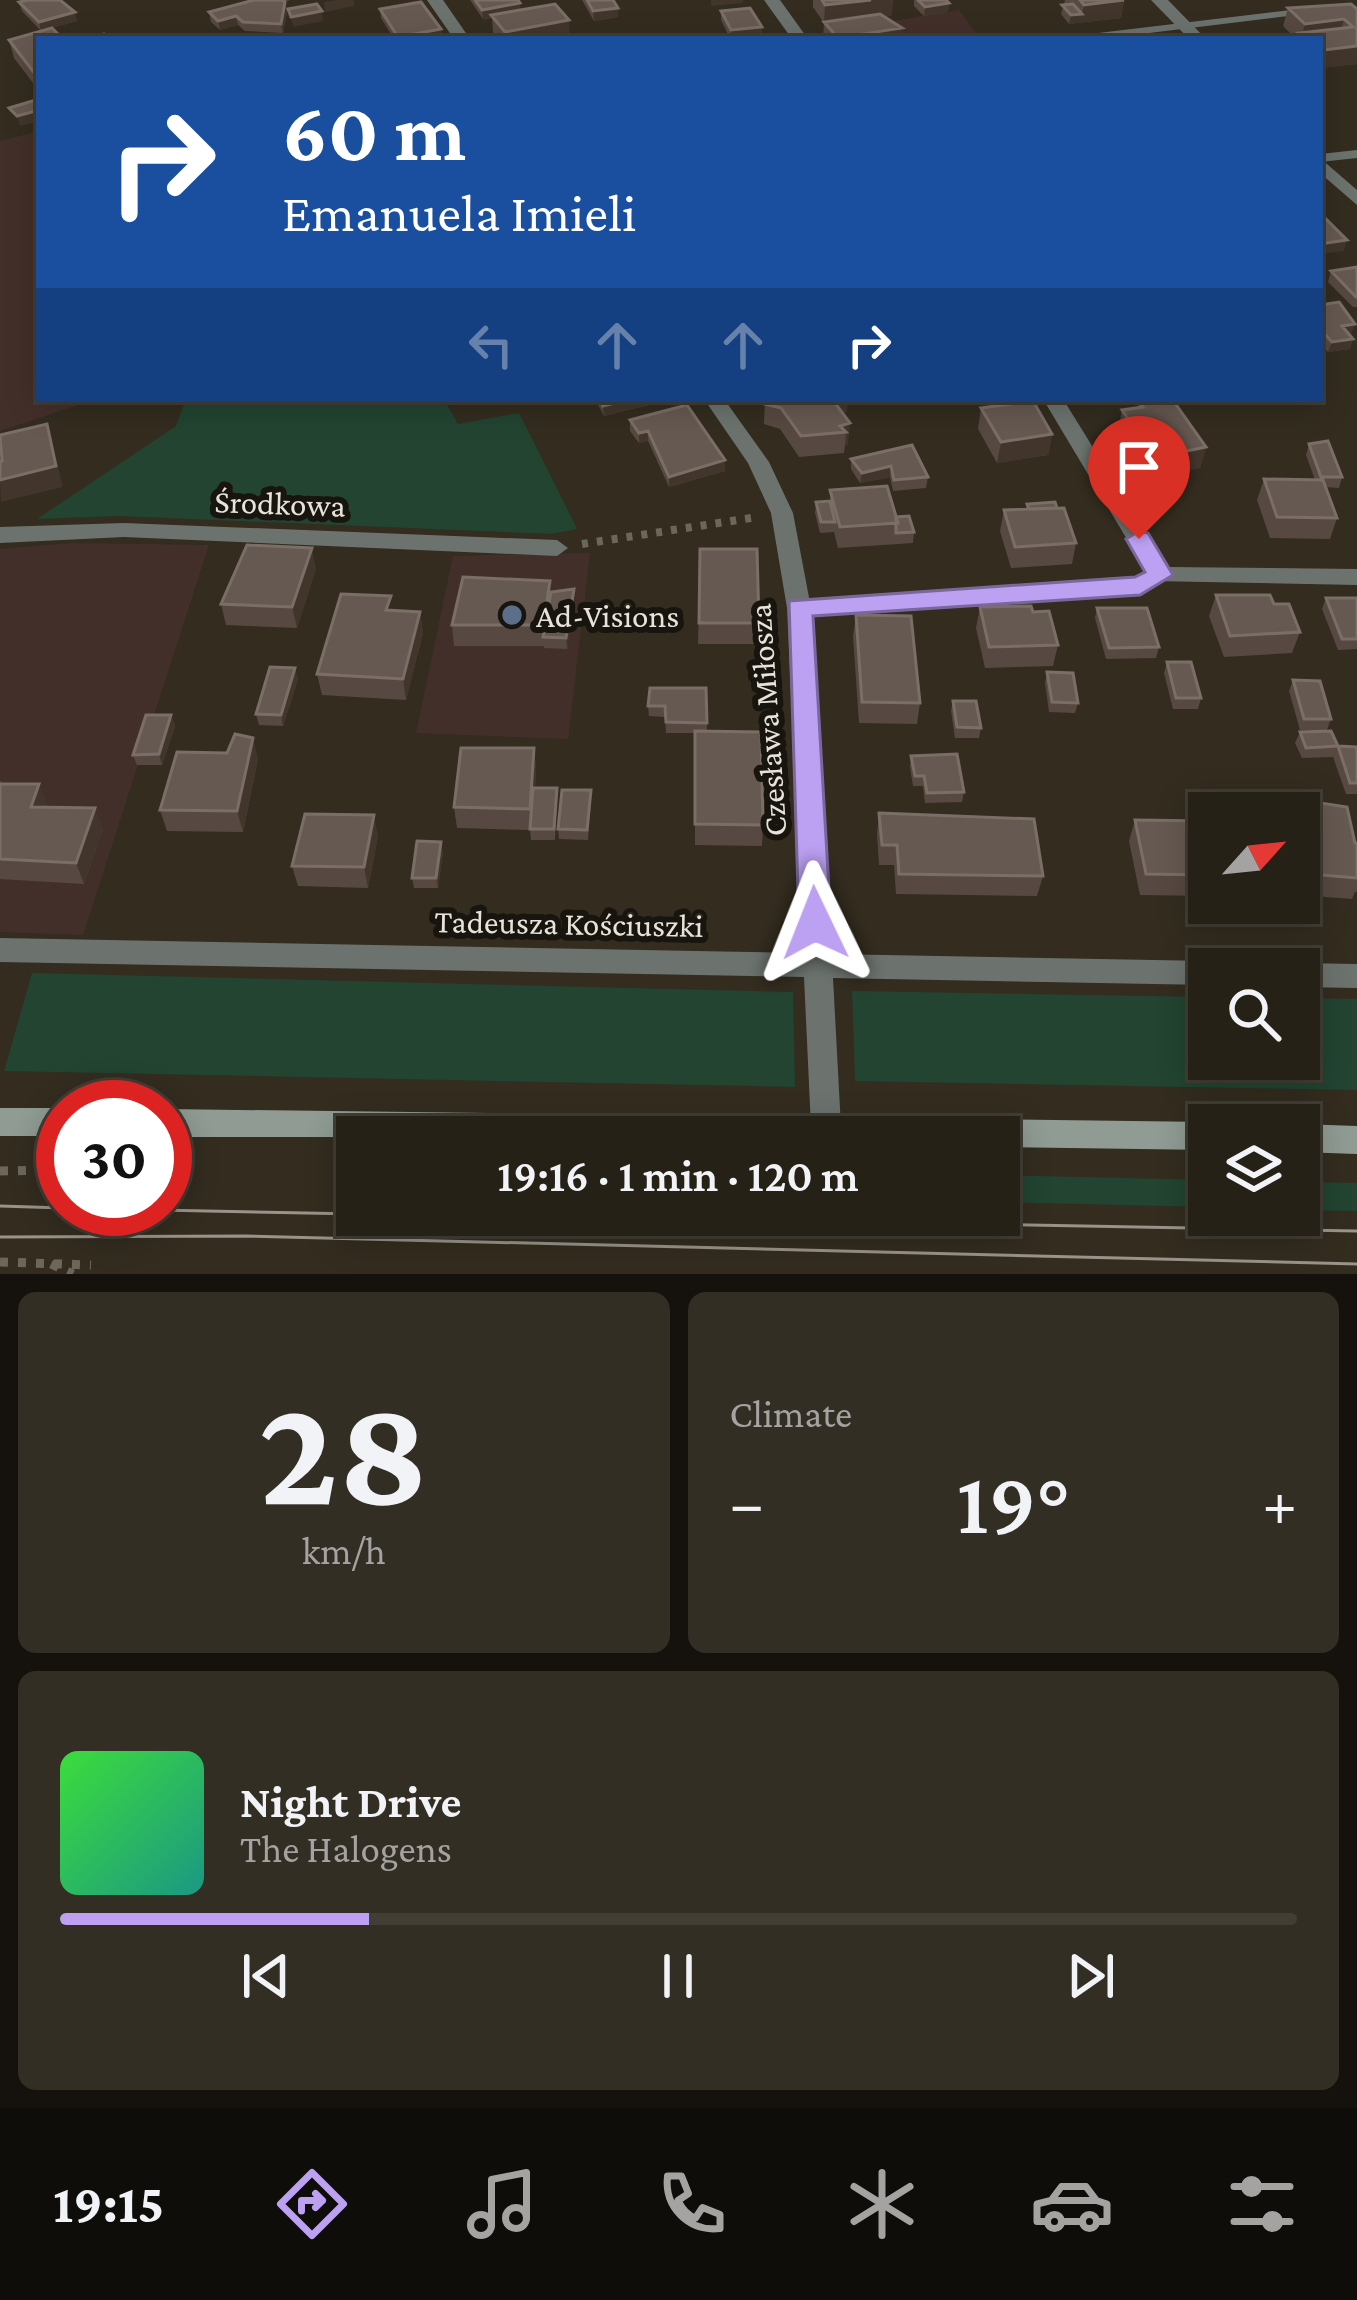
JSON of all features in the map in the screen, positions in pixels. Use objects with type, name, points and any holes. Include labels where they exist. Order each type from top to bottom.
[{"type":"street","points":[[435,0],[460,36]]},
{"type":"street","points":[[772,0],[798,36]]},
{"type":"street","points":[[1159,0],[1192,33]]},
{"type":"street","points":[[1323,163],[1357,200]]},
{"type":"street","name":"Czesława Miłosza","points":[[716,402],[758,462],[782,513],[799,608],[825,1116]]},
{"type":"street","points":[[1055,402],[1160,575],[1357,577]]},
{"type":"street","name":"Środkowa","points":[[0,535],[124,530],[557,548]]},
{"type":"street","name":"Tadeusza Kościuszki","points":[[0,950],[1188,972]]},
{"type":"street","points":[[1320,975],[1357,976]]},
{"type":"street","points":[[0,1122],[36,1122]]},
{"type":"street","points":[[192,1123],[336,1124]]},
{"type":"street","points":[[1020,1132],[1188,1136]]},
{"type":"street","points":[[1320,1139],[1357,1140]]},
{"type":"lane","points":[[1132,36],[1192,33],[1313,10]]},
{"type":"lane","points":[[1323,160],[1357,154]]},
{"type":"lane","points":[[799,608],[1105,592],[1140,586],[1160,575]]},
{"type":"path","points":[[557,548],[782,513]]},
{"type":"path","points":[[0,1171],[36,1170]]},
{"type":"path","points":[[44,1260],[73,1274]]},
{"type":"path","points":[[0,1262],[91,1265]]},
{"type":"shaded area","points":[[959,10],[979,36],[854,36],[811,35]]},
{"type":"shaded area","points":[[36,132],[36,402],[87,402],[0,431],[0,141]]},
{"type":"shaded area","points":[[72,543],[209,545],[83,935],[0,932],[0,549]]},
{"type":"shaded area","points":[[590,553],[568,739],[416,733],[453,556]]},
{"type":"green space","points":[[185,402],[446,402],[458,424],[519,413],[577,529],[552,534],[119,516],[37,519],[176,426]]},
{"type":"green space","points":[[32,973],[793,992],[795,1087],[4,1071]]},
{"type":"green space","points":[[852,991],[1188,997],[1188,1080],[1320,1080],[1320,998],[1357,999],[1357,1090],[855,1081]]},
{"type":"green space","points":[[1020,1176],[1188,1180],[1188,1206],[1020,1202]]},
{"type":"green space","points":[[1320,1182],[1357,1183],[1357,1211],[1320,1210]]},
{"type":"building","points":[[60,0],[75,12],[39,22],[19,2]]},
{"type":"building","points":[[254,0],[283,0],[281,24],[243,22],[236,16],[218,21],[209,12]]},
{"type":"building","points":[[475,0],[518,0],[520,3],[482,10]]},
{"type":"building","points":[[587,0],[613,0],[618,8],[593,11]]},
{"type":"building","points":[[822,0],[871,0],[825,5]]},
{"type":"building","points":[[918,0],[946,0],[949,3],[925,7]]},
{"type":"building","points":[[1080,0],[1124,0],[1084,5]]},
{"type":"building","points":[[421,2],[441,29],[397,36],[380,9]]},
{"type":"building","points":[[317,4],[322,11],[291,17],[288,9]]},
{"type":"building","points":[[555,4],[569,20],[505,32],[491,15]]},
{"type":"building","points":[[1073,4],[1082,14],[1071,15],[1062,5]]},
{"type":"building","points":[[1351,4],[1357,9],[1357,46],[1324,50],[1323,36],[1299,33],[1353,27],[1344,19],[1305,24],[1288,8]]},
{"type":"building","points":[[750,8],[762,27],[731,30],[721,11]]},
{"type":"building","points":[[880,14],[902,28],[836,36],[824,22]]},
{"type":"building","points":[[52,28],[60,36],[36,36],[36,75],[9,40]]},
{"type":"building","points":[[36,100],[36,111],[17,116],[9,108]]},
{"type":"building","points":[[1323,218],[1325,218],[1347,240],[1323,244]]},
{"type":"building","points":[[1357,267],[1357,297],[1356,297],[1331,271]]},
{"type":"building","points":[[1339,302],[1355,324],[1342,326],[1353,339],[1332,342],[1323,332],[1323,305]]},
{"type":"building","points":[[834,402],[850,423],[840,426],[846,432],[801,436],[781,408],[765,404]]},
{"type":"building","points":[[1034,402],[1052,434],[1001,442],[981,408]]},
{"type":"building","points":[[1140,402],[1174,402],[1206,447],[1172,454],[1160,437],[1142,440],[1122,410],[1143,407]]},
{"type":"building","points":[[687,405],[725,460],[669,477],[648,431],[639,433],[630,420]]},
{"type":"building","points":[[47,424],[56,466],[0,480],[0,435]]},
{"type":"building","points":[[1328,441],[1342,477],[1321,477],[1309,444]]},
{"type":"building","points":[[912,445],[928,477],[894,480],[891,466],[862,473],[851,459]]},
{"type":"building","points":[[1264,479],[1323,480],[1337,518],[1277,517]]},
{"type":"building","points":[[887,486],[898,523],[840,527],[830,490]]},
{"type":"building","points":[[830,501],[835,522],[821,522],[816,502]]},
{"type":"building","points":[[1055,502],[1057,508],[1029,509],[1027,504]]},
{"type":"building","points":[[1064,508],[1076,543],[1015,547],[1004,510]]},
{"type":"building","points":[[909,516],[914,532],[896,533],[896,517]]},
{"type":"building","points":[[247,545],[312,548],[292,607],[221,604]]},
{"type":"building","points":[[700,549],[757,549],[759,623],[699,623]]},
{"type":"building","points":[[463,577],[550,581],[543,625],[452,625]]},
{"type":"building","points":[[574,589],[566,638],[543,637],[551,592]]},
{"type":"building","points":[[341,594],[391,596],[386,610],[420,612],[403,679],[317,674]]},
{"type":"building","points":[[1216,595],[1270,595],[1274,604],[1289,604],[1300,632],[1230,636]]},
{"type":"building","points":[[1326,598],[1357,598],[1357,639],[1342,639]]},
{"type":"building","points":[[1031,606],[1033,612],[1049,611],[1058,645],[989,647],[980,607]]},
{"type":"building","points":[[1097,608],[1147,608],[1159,647],[1109,648]]},
{"type":"building","points":[[856,615],[911,616],[920,703],[862,702]]},
{"type":"building","points":[[1167,662],[1191,662],[1201,698],[1176,698]]},
{"type":"building","points":[[270,667],[295,668],[281,715],[256,714]]},
{"type":"building","points":[[1047,672],[1073,673],[1078,703],[1052,702]]},
{"type":"building","points":[[1293,680],[1320,681],[1331,719],[1304,719]]},
{"type":"building","points":[[650,688],[706,688],[707,723],[666,722],[665,706],[648,706]]},
{"type":"building","points":[[953,701],[976,701],[981,728],[957,727]]},
{"type":"building","points":[[146,715],[171,715],[159,754],[133,755]]},
{"type":"building","points":[[695,731],[761,732],[763,825],[695,824]]},
{"type":"building","points":[[1331,731],[1338,746],[1306,748],[1300,732]]},
{"type":"building","points":[[235,734],[253,738],[237,811],[160,810],[177,752],[227,753]]},
{"type":"building","points":[[1338,746],[1357,747],[1357,783],[1350,783]]},
{"type":"building","points":[[461,748],[534,748],[530,809],[454,807]]},
{"type":"building","points":[[957,754],[964,792],[927,793],[924,776],[915,776],[911,756]]},
{"type":"building","points":[[0,784],[39,784],[31,807],[95,808],[76,863],[0,859]]},
{"type":"building","points":[[533,788],[557,788],[554,829],[530,829]]},
{"type":"building","points":[[562,790],[591,790],[587,830],[558,829]]},
{"type":"building","points":[[1320,803],[1347,807],[1357,843],[1357,878],[1320,875]]},
{"type":"building","points":[[879,813],[1034,819],[1043,876],[899,874],[897,845],[882,845]]},
{"type":"building","points":[[305,814],[374,815],[364,867],[292,866]]},
{"type":"building","points":[[1135,820],[1188,821],[1188,875],[1146,874]]},
{"type":"building","points":[[417,841],[441,842],[436,878],[412,878]]},
{"type":"tram line","points":[[0,1206],[36,1207]]},
{"type":"tram line","points":[[192,1211],[336,1214]]},
{"type":"tram line","points":[[1020,1225],[1357,1231]]},
{"type":"tram line","points":[[0,1237],[246,1236],[1357,1264]]},
{"type":"place","name":"Ad-Visions","points":[[512,615]]},
{"type":"route","points":[[815,923],[799,608],[1105,592],[1140,586],[1160,575],[1139,539]]}]
